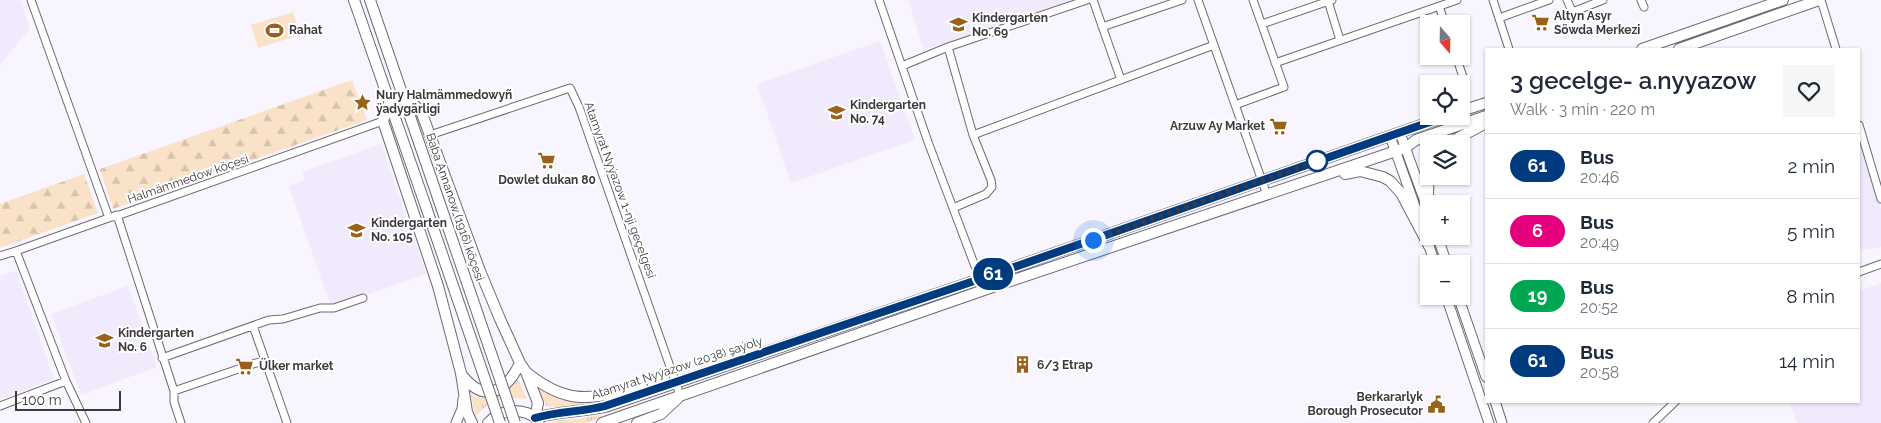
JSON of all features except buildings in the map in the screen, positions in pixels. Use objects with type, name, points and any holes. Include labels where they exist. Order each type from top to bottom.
[{"type":"main road","points":[[354,0],[500,423]]},
{"type":"main road","name":"Baba Annanow (1916) köçesi","points":[[370,0],[515,423]]},
{"type":"main road","points":[[1645,48],[1783,0]]},
{"type":"main road","points":[[1682,48],[1817,0]]},
{"type":"main road","points":[[402,94],[421,112],[480,271],[538,403],[538,420],[523,412],[510,411],[497,415],[488,423]]},
{"type":"main road","points":[[390,101],[383,122],[438,286],[461,374],[467,412],[472,423]]},
{"type":"main road","points":[[1470,108],[1485,103]]},
{"type":"main road","name":"Atamyrat Nyýazow (2038) şaýoly","points":[[602,423],[984,290],[1400,150],[1416,140],[1485,116]]},
{"type":"main road","points":[[1463,135],[1485,124]]},
{"type":"main road","name":"Atamyrat Nyýazow (2038) şaýoly","points":[[538,420],[549,414],[588,411],[605,406],[980,279],[1421,125]]},
{"type":"main road","points":[[1395,134],[1432,255]]},
{"type":"main road","points":[[1400,150],[1421,195]]},
{"type":"main road","points":[[1267,195],[1360,171],[1382,177],[1390,181],[1401,193],[1429,246]]},
{"type":"main road","points":[[1449,305],[1489,423]]},
{"type":"main road","points":[[1461,305],[1485,374]]},
{"type":"main road","points":[[461,374],[477,390],[484,392],[497,390],[511,380],[520,363]]},
{"type":"main road","points":[[526,372],[548,389],[559,394],[579,398],[676,382]]},
{"type":"main road","points":[[637,423],[662,414],[680,395]]},
{"type":"main road","points":[[456,423],[462,409],[464,396]]},
{"type":"main road","points":[[1496,403],[1502,423]]},
{"type":"street","points":[[32,0],[109,218]]},
{"type":"street","points":[[879,0],[984,290]]},
{"type":"street","points":[[902,66],[948,47],[1087,0]]},
{"type":"street","points":[[1093,0],[1121,80]]},
{"type":"street","points":[[1102,27],[1182,0]]},
{"type":"street","points":[[1198,0],[1267,195]]},
{"type":"street","points":[[1235,105],[1284,87],[1253,0]]},
{"type":"street","points":[[1275,63],[1457,0]]},
{"type":"street","points":[[1493,0],[1509,48]]},
{"type":"street","points":[[1499,18],[1547,0]]},
{"type":"street","points":[[1567,0],[1572,11],[1575,11],[1603,0]]},
{"type":"street","points":[[1817,0],[1836,48]]},
{"type":"street","points":[[1262,24],[1325,1],[1340,40]]},
{"type":"street","points":[[1439,6],[1442,15]]},
{"type":"street","points":[[973,135],[1214,45]]},
{"type":"street","points":[[948,47],[973,135],[992,187],[986,194],[953,208]]},
{"type":"street","name":"Atamyrat Nyýazow 1-nji geçelgesi","points":[[430,135],[570,88],[579,107],[676,382]]},
{"type":"street","name":"Halmämmedow köçesi","points":[[0,256],[383,122]]},
{"type":"street","points":[[1860,128],[1881,199]]},
{"type":"street","points":[[86,423],[66,382],[16,251],[117,215],[174,391],[174,402],[182,423]]},
{"type":"street","points":[[1860,272],[1881,264]]},
{"type":"street","points":[[162,358],[268,320],[283,319],[320,308],[334,308],[363,298]]},
{"type":"street","points":[[253,326],[286,423]]},
{"type":"street","points":[[174,391],[265,360]]},
{"type":"street","points":[[0,406],[66,382]]},
{"type":"street","points":[[676,382],[680,395]]},
{"type":"street","points":[[1653,423],[1674,403]]},
{"type":"shaded area","points":[[0,0],[20,0],[30,28],[0,65]]},
{"type":"shaded area","name":"Kindergarten No. 69","points":[[908,0],[1075,0],[924,50]]},
{"type":"shaded area","name":"Kindergarten No. 74","points":[[880,41],[915,140],[791,183],[757,84]]},
{"type":"shaded area","points":[[1860,142],[1881,209],[1881,247],[1860,251]]},
{"type":"shaded area","name":"Kindergarten No. 105","points":[[381,144],[426,274],[331,307],[289,186],[305,180],[302,172]]},
{"type":"shaded area","points":[[16,271],[54,379],[0,399],[0,276]]},
{"type":"shaded area","points":[[1881,283],[1881,423],[1797,423],[1790,403],[1860,403],[1860,291]]},
{"type":"shaded area","name":"Kindergarten No. 6","points":[[128,286],[157,367],[81,395],[51,314]]},
{"type":"green space","name":"Rahat","points":[[293,12],[300,35],[258,48],[251,25]]},
{"type":"green space","points":[[352,80],[367,120],[113,209],[100,169]]},
{"type":"green space","points":[[84,174],[98,213],[0,248],[0,204]]},
{"type":"green space","points":[[518,379],[527,399],[510,398],[499,400],[484,408],[475,416],[471,395],[488,398],[498,395]]},
{"type":"green space","points":[[539,389],[560,399],[584,403],[584,405],[546,406]]},
{"type":"green space","points":[[600,415],[601,417],[586,423],[553,423],[552,421],[577,419]]},
{"type":"bus line","name":"61","points":[[535,418],[549,414],[588,411],[605,406],[980,279],[1421,125]]},
{"type":"place","name":"Altyn Asyr Söwda Merkezi","points":[[1540,23]]},
{"type":"place","name":"Kindergarten No. 69","points":[[958,25]]},
{"type":"place","name":"Rahat","points":[[275,30]]},
{"type":"place","name":"Nury Halmämmedowyñ ÿadygärligi","points":[[362,102]]},
{"type":"place","name":"Kindergarten No. 74","points":[[836,112]]},
{"type":"place","name":"Arzuw Ay Market","points":[[1279,126]]},
{"type":"place","name":"Dowlet dukan 80","points":[[547,161]]},
{"type":"place","name":"Kindergarten No. 105","points":[[357,230]]},
{"type":"place","name":"Kindergarten No. 6","points":[[104,340]]},
{"type":"place","name":"6/3 Etrap","points":[[1023,365]]},
{"type":"place","name":"Ülker market","points":[[245,366]]},
{"type":"place","name":"Berkararlyk Borough Prosecutor","points":[[1437,404]]},
{"type":"route","points":[[1093,240],[1317,161]]}]
